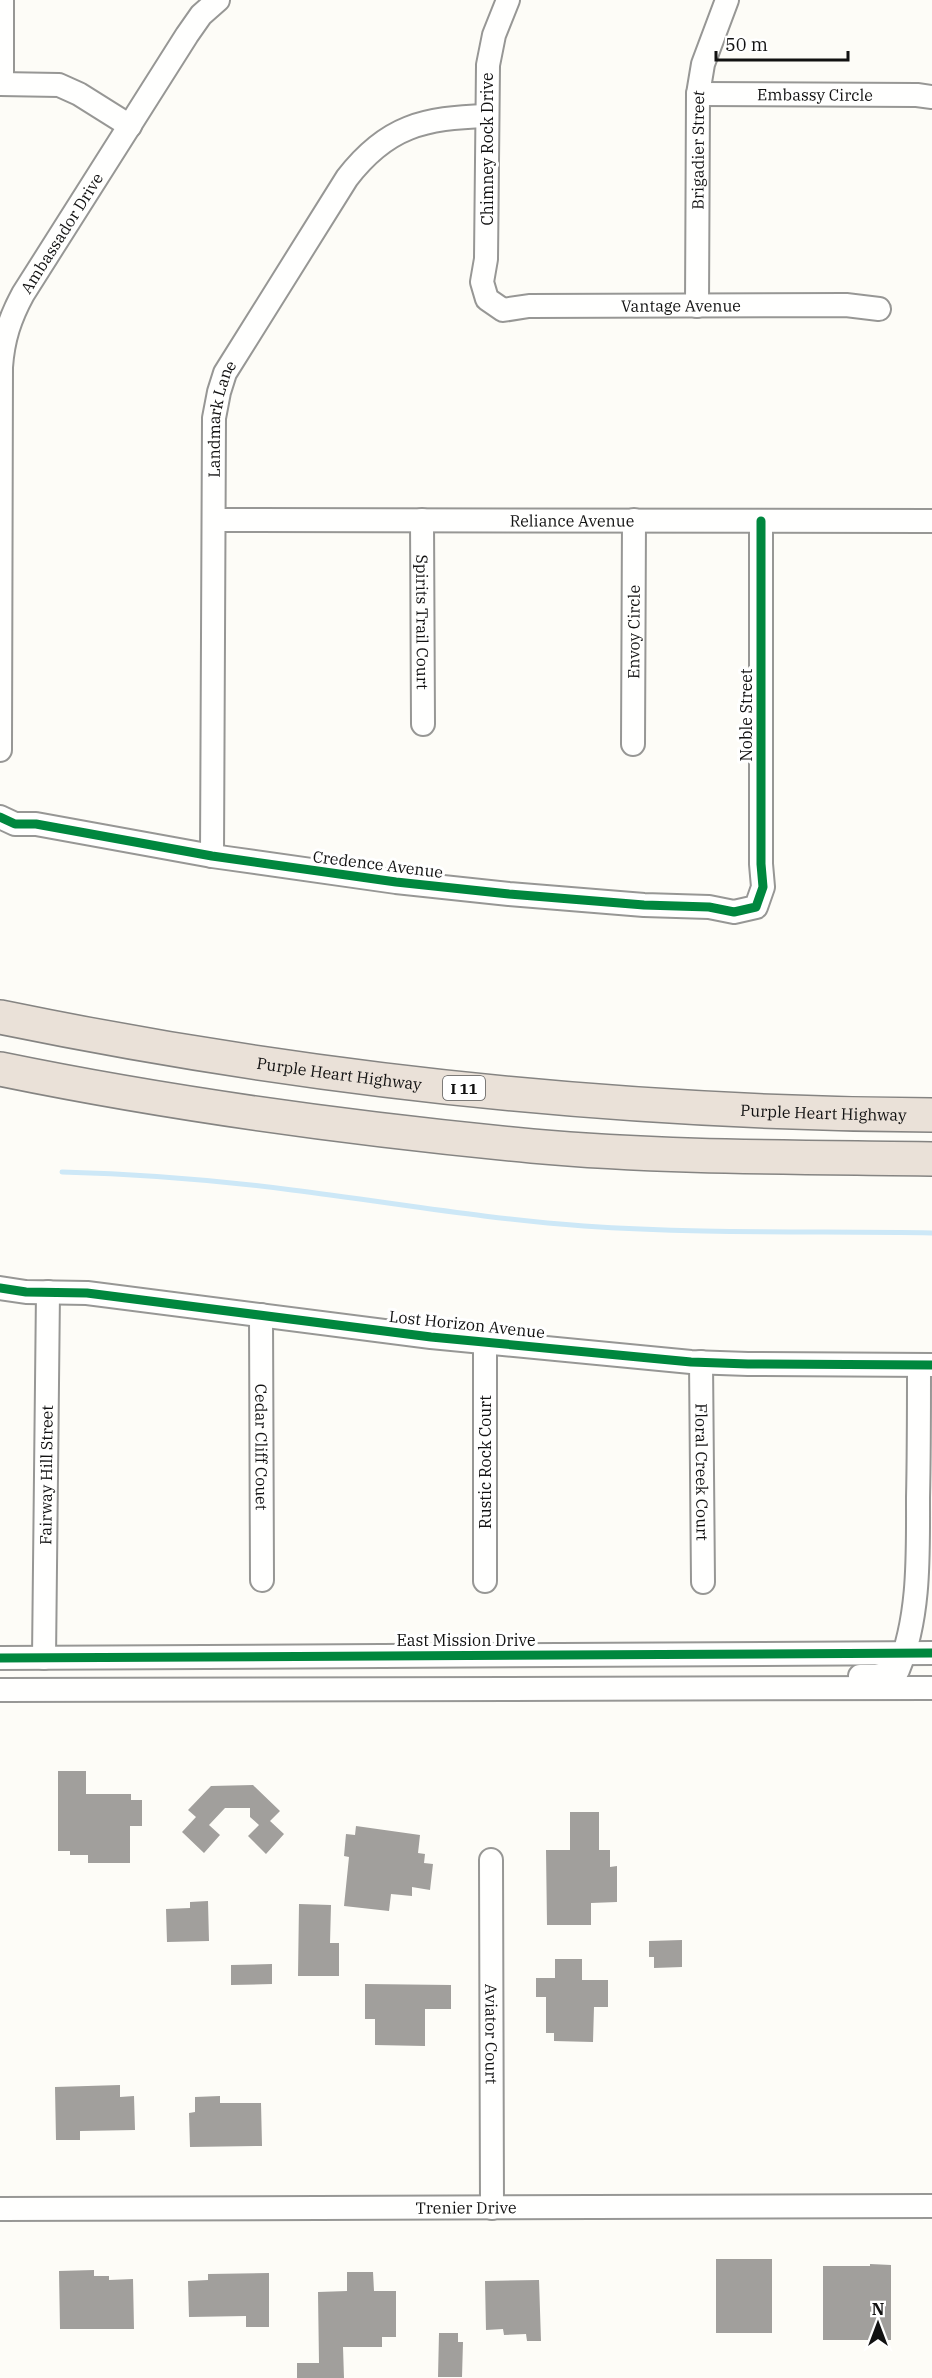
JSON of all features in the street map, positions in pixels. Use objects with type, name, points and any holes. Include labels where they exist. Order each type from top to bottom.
[{"type":"highway","name":"Purple Heart Highway","points":[[0,1017],[102,1038],[312,1070],[536,1097],[738,1110],[932,1115]]},
{"type":"highway","points":[[0,1069],[92,1088],[306,1120],[533,1146],[710,1156],[932,1159]]},
{"type":"street","points":[[2,0],[1,84],[58,85],[79,94],[130,126]]},
{"type":"street","name":"Ambassador Drive","points":[[0,750],[1,367],[3,341],[11,316],[23,294],[187,35],[201,15],[218,0]]},
{"type":"street","name":"Chimney Rock Drive","points":[[487,299],[482,282],[486,259],[488,65],[494,35],[508,0]]},
{"type":"street","name":"Brigadier Street","points":[[697,306],[698,94],[703,64],[727,0]]},
{"type":"street","name":"Embassy Circle","points":[[698,94],[917,95],[932,98]]},
{"type":"street","name":"Landmark Lane","points":[[212,856],[214,418],[225,373],[347,178],[362,159],[376,147],[406,129],[429,122],[487,116]]},
{"type":"street","name":"Vantage Avenue","points":[[487,299],[503,310],[529,306],[846,305],[879,309]]},
{"type":"street","name":"Reliance Avenue","points":[[214,520],[932,521]]},
{"type":"street","name":"Spirits Trail Court","points":[[423,520],[423,724]]},
{"type":"street","name":"Envoy Circle","points":[[633,744],[634,520]]},
{"type":"street","name":"Noble Street","points":[[756,908],[763,887],[761,864],[761,521]]},
{"type":"street","name":"Credence Avenue","points":[[0,817],[15,824],[36,824],[212,856],[396,882],[509,894],[709,907],[734,912],[756,908]]},
{"type":"street","name":"Lost Horizon Avenue","points":[[0,1288],[154,1301],[485,1342],[701,1362],[925,1365]]},
{"type":"street","name":"Fairway Hill Street","points":[[44,1658],[48,1292]]},
{"type":"street","name":"Cedar Cliff Couet","points":[[261,1315],[262,1580]]},
{"type":"street","name":"Rustic Rock Court","points":[[485,1342],[485,1581]]},
{"type":"street","name":"Floral Creek Court","points":[[701,1362],[703,1582]]},
{"type":"street","points":[[678,1689],[723,1678],[876,1676],[898,1670],[905,1654],[915,1599],[925,1365]]},
{"type":"street","name":"East Mission Drive","points":[[0,1658],[932,1653]]},
{"type":"street","points":[[0,1690],[932,1688]]},
{"type":"street","name":"Aviator Court","points":[[491,1860],[492,2208]]},
{"type":"street","name":"Trenier Drive","points":[[0,2209],[932,2206]]},
{"type":"building","points":[[58,1771],[86,1771],[86,1794],[131,1794],[131,1800],[142,1800],[142,1826],[130,1826],[130,1863],[88,1863],[88,1855],[70,1855],[70,1851],[58,1851]]},
{"type":"building","points":[[253,1785],[280,1811],[270,1821],[284,1834],[266,1854],[248,1836],[259,1825],[250,1817],[250,1808],[225,1808],[209,1825],[220,1835],[204,1853],[182,1832],[196,1817],[188,1810],[211,1786]]},
{"type":"building","points":[[570,1812],[599,1812],[599,1850],[610,1850],[610,1867],[617,1866],[617,1902],[591,1903],[591,1925],[547,1925],[546,1850],[570,1850]]},
{"type":"building","points":[[356,1826],[420,1835],[418,1853],[425,1854],[424,1863],[433,1864],[430,1890],[412,1887],[412,1896],[391,1894],[389,1911],[344,1906],[349,1857],[344,1856],[346,1834],[355,1835]]},
{"type":"building","points":[[208,1901],[209,1941],[167,1942],[166,1909],[190,1908],[190,1902]]},
{"type":"building","points":[[299,1904],[331,1905],[330,1943],[339,1943],[339,1976],[298,1976]]},
{"type":"building","points":[[682,1940],[682,1967],[654,1968],[654,1957],[649,1957],[649,1941]]},
{"type":"building","points":[[555,1959],[582,1959],[582,1980],[608,1980],[608,2007],[594,2007],[593,2042],[554,2041],[554,2033],[546,2033],[546,1997],[536,1997],[536,1978],[555,1978]]},
{"type":"building","points":[[272,1964],[272,1984],[231,1985],[231,1965]]},
{"type":"building","points":[[365,1984],[451,1985],[451,2009],[425,2009],[425,2046],[375,2045],[375,2019],[365,2019]]},
{"type":"building","points":[[120,2085],[120,2097],[134,2096],[135,2130],[80,2131],[80,2140],[56,2140],[55,2087]]},
{"type":"building","points":[[220,2096],[220,2103],[261,2103],[262,2146],[190,2147],[189,2113],[195,2112],[195,2097]]},
{"type":"building","points":[[716,2259],[772,2259],[772,2333],[716,2333]]},
{"type":"building","points":[[870,2264],[891,2265],[891,2340],[823,2340],[823,2266],[870,2266]]},
{"type":"building","points":[[94,2270],[94,2276],[109,2276],[109,2280],[133,2279],[134,2329],[60,2329],[59,2271]]},
{"type":"building","points":[[347,2272],[373,2272],[374,2291],[396,2291],[396,2337],[382,2337],[382,2347],[343,2347],[344,2378],[297,2378],[297,2363],[319,2363],[318,2292],[347,2291]]},
{"type":"building","points":[[269,2273],[269,2327],[246,2327],[246,2316],[189,2317],[188,2281],[208,2280],[208,2274]]},
{"type":"building","points":[[539,2280],[541,2341],[527,2341],[526,2334],[504,2335],[503,2329],[486,2330],[485,2281]]},
{"type":"building","points":[[439,2333],[458,2333],[458,2342],[463,2342],[462,2377],[438,2377]]},
{"type":"waterway","points":[[62,1172],[235,1183],[474,1215],[584,1226],[714,1231],[932,1233]]},
{"type":"cycle path","points":[[0,817],[15,824],[36,824],[212,856],[396,882],[644,905],[709,907],[734,912],[756,907],[763,887],[761,864],[761,521]]},
{"type":"cycle path","points":[[0,1288],[26,1292],[87,1293],[431,1337],[691,1362],[932,1365]]},
{"type":"cycle path","points":[[0,1658],[932,1653]]}]
